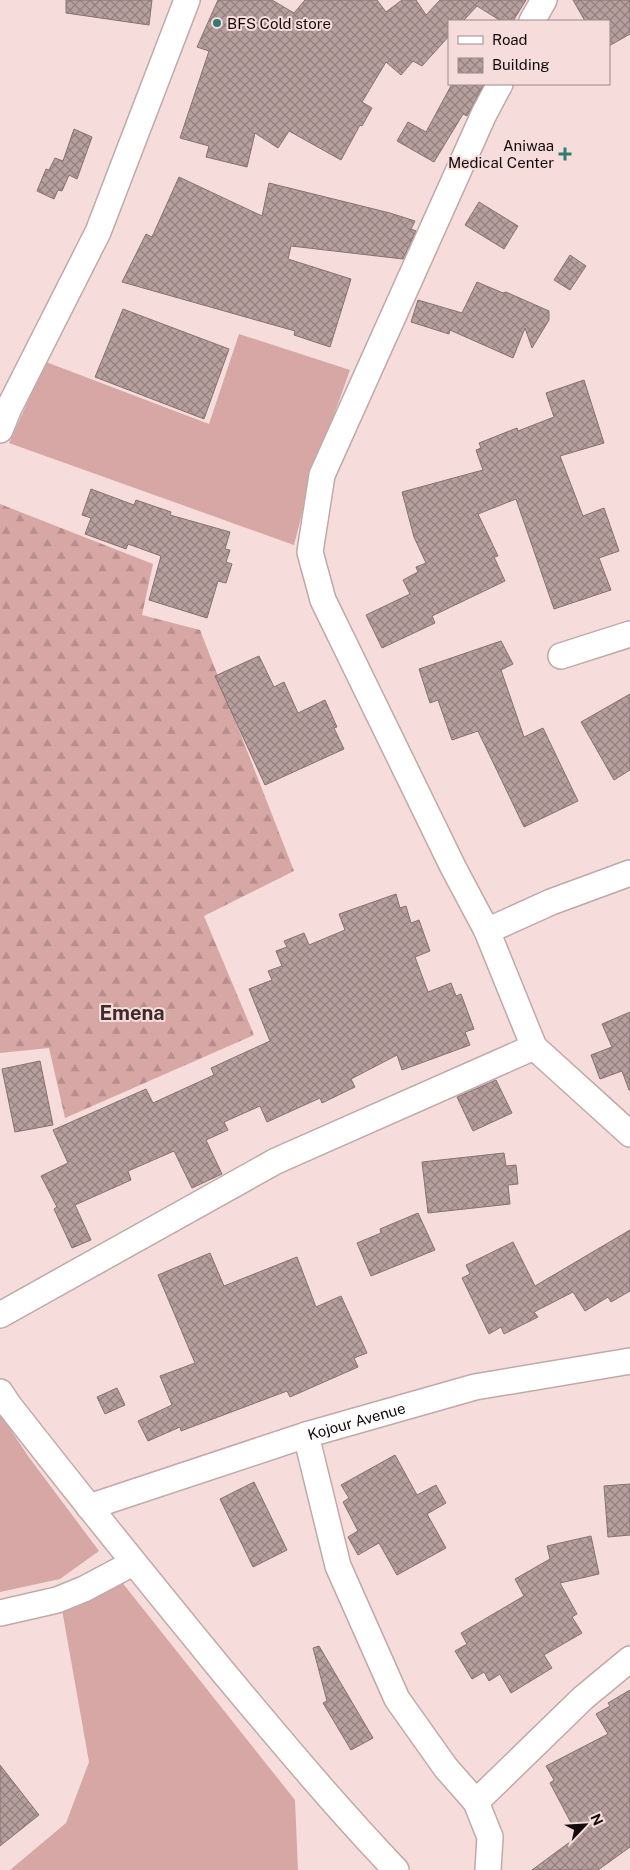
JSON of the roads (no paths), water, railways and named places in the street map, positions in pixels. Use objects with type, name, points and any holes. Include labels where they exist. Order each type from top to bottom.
[{"type":"street","points":[[0,430],[9,408],[98,232],[187,0]]},
{"type":"street","points":[[533,20],[544,0]]},
{"type":"street","points":[[499,85],[484,114],[322,475],[310,552],[323,600],[486,931],[534,1048],[630,1134]]},
{"type":"street","points":[[560,656],[630,634]]},
{"type":"street","points":[[486,931],[551,902],[630,873]]},
{"type":"street","points":[[0,1315],[276,1161],[534,1048]]},
{"type":"street","name":"Kojour Avenue","points":[[89,1507],[306,1435],[475,1387],[630,1361]]},
{"type":"street","points":[[0,1392],[133,1562],[349,1821],[396,1870]]},
{"type":"street","points":[[306,1435],[338,1566],[397,1698],[446,1768],[476,1802],[490,1837],[488,1870]]},
{"type":"street","points":[[0,1613],[57,1600],[84,1589],[133,1562]]},
{"type":"street","points":[[476,1802],[583,1698],[630,1658]]},
{"type":"place","name":"BFS Cold store","points":[[217,23]]},
{"type":"place","name":"Aniwaa Medical Center","points":[[565,154]]},
{"type":"district","name":"Emena","points":[[132,1013]]}]
